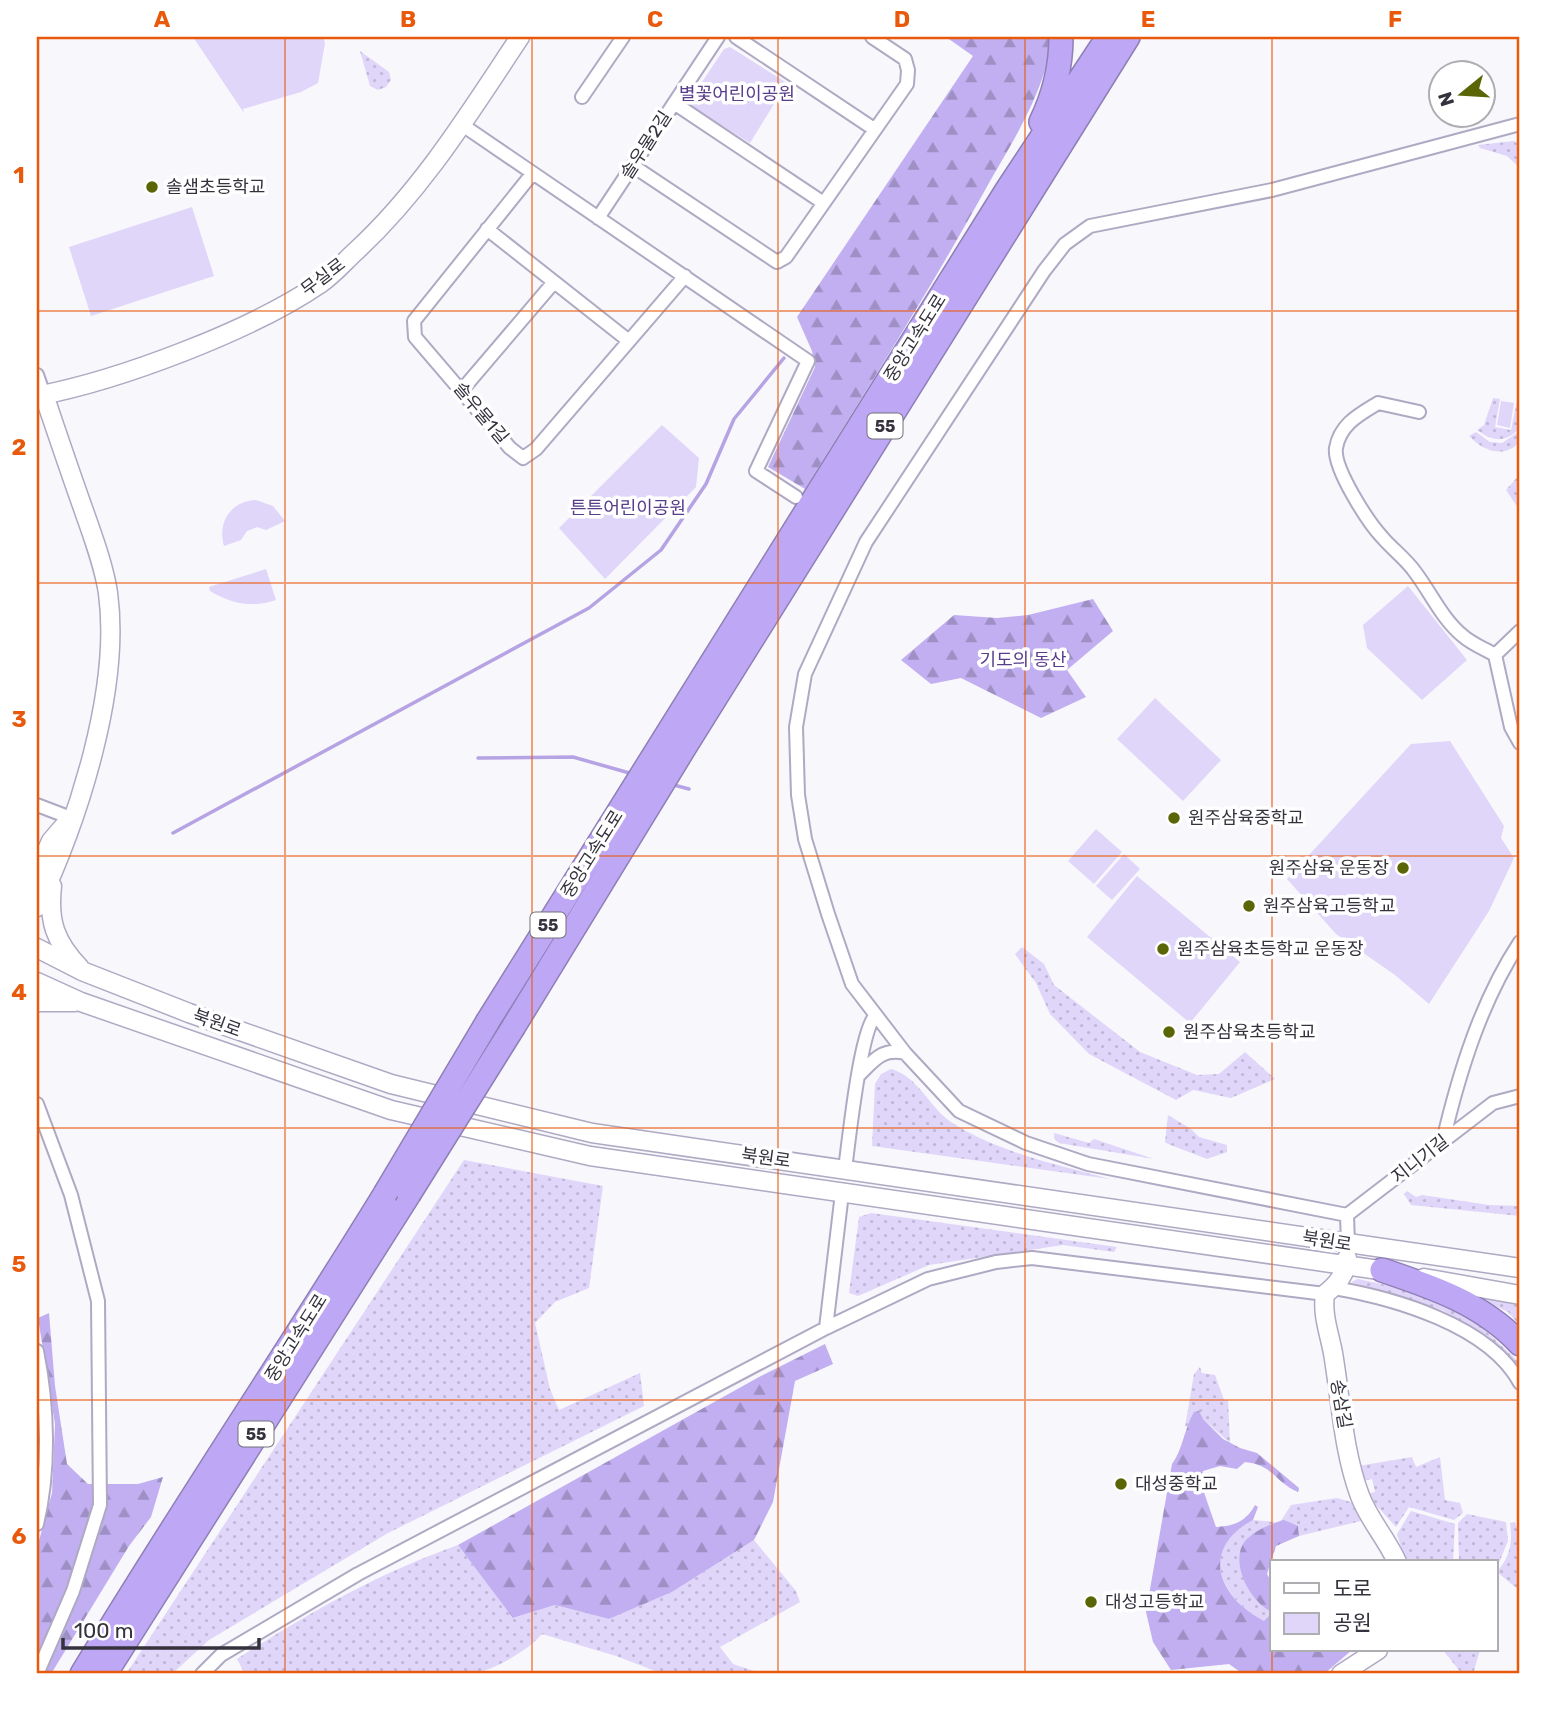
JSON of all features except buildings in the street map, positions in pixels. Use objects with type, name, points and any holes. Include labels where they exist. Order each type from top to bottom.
[{"type":"highway","points":[[1007,190],[1051,102],[1061,54],[1061,37]]},
{"type":"highway","name":"중앙고속도로","points":[[675,744],[1007,190],[1108,37]]},
{"type":"highway","name":"중앙고속도로","points":[[82,1674],[182,1509],[272,1377],[488,1021],[618,835],[1128,37]]},
{"type":"highway","points":[[1085,108],[1142,37]]},
{"type":"highway","name":"중앙고속도로","points":[[105,1674],[514,1026],[618,835]]},
{"type":"highway","points":[[1382,1270],[1440,1289],[1494,1321],[1520,1344]]},
{"type":"street","name":"무실로","points":[[40,395],[136,368],[213,338],[270,313],[322,282],[376,232],[422,181],[520,37]]},
{"type":"street","points":[[582,97],[623,37]]},
{"type":"street","name":"솔우물2길","points":[[598,218],[718,37]]},
{"type":"street","points":[[736,37],[874,129]]},
{"type":"street","points":[[633,166],[777,262],[786,257],[907,84],[905,59],[872,37]]},
{"type":"street","points":[[674,103],[822,202]]},
{"type":"street","points":[[461,124],[808,361],[756,471],[796,497]]},
{"type":"street","points":[[1329,1291],[1347,1266],[1347,1216],[1088,1164],[1026,1143],[959,1111],[905,1053],[852,984],[805,839],[797,795],[796,727],[805,674],[866,542],[1044,271],[1065,244],[1090,226],[1272,190],[1520,124]]},
{"type":"street","name":"솔우물1길","points":[[532,174],[414,321],[415,337],[510,448],[523,458],[536,449],[685,276]]},
{"type":"street","points":[[486,229],[629,341]]},
{"type":"street","points":[[462,390],[554,282]]},
{"type":"street","points":[[37,375],[40,395],[93,538],[108,592],[109,620],[101,730],[71,818],[65,848],[42,869],[37,907]]},
{"type":"street","points":[[1419,412],[1378,402],[1345,425],[1336,449],[1340,465],[1356,500],[1374,526],[1413,568],[1443,616],[1463,636],[1495,656],[1511,727],[1520,743]]},
{"type":"street","points":[[855,534],[866,542]]},
{"type":"street","points":[[1495,656],[1520,631]]},
{"type":"street","points":[[37,805],[71,818]]},
{"type":"street","points":[[42,869],[50,919],[58,938],[82,971]]},
{"type":"street","points":[[1443,1142],[1455,1090],[1487,1004],[1520,942]]},
{"type":"street","name":"북원로","points":[[37,948],[82,971],[189,1013],[391,1084],[592,1133],[1520,1268]]},
{"type":"street","name":"북원로","points":[[37,982],[80,1002],[391,1110],[590,1156],[1382,1270],[1520,1294]]},
{"type":"street","points":[[37,1002],[80,1002]]},
{"type":"street","points":[[826,1328],[845,1169],[864,1042],[871,1020],[876,1015]]},
{"type":"street","points":[[860,1074],[889,1050],[905,1053]]},
{"type":"street","name":"지니기길","points":[[1347,1216],[1493,1103],[1520,1096]]},
{"type":"street","points":[[37,1104],[71,1195],[98,1301],[100,1505],[73,1591],[37,1674]]},
{"type":"street","points":[[202,1674],[222,1655],[358,1574],[826,1328],[929,1279],[996,1262],[1032,1258],[1376,1295],[1446,1321],[1488,1346],[1520,1383]]},
{"type":"street","name":"송삼길","points":[[1329,1291],[1323,1310],[1333,1353],[1337,1396],[1360,1497],[1388,1540],[1396,1560]]},
{"type":"street","points":[[37,1351],[43,1378],[40,1419],[45,1462],[37,1524]]},
{"type":"street","points":[[1341,1674],[1375,1652]]},
{"type":"green space","points":[[193,37],[323,37],[325,43],[318,83],[301,92],[243,109],[244,113]]},
{"type":"green space","points":[[946,37],[1051,37],[1043,77],[1026,117],[919,305],[805,489],[768,467],[815,367],[812,351],[797,317],[973,56]]},
{"type":"green space","name":"별꽃어린이공원","points":[[730,47],[787,83],[750,143],[691,106],[690,100],[724,49]]},
{"type":"green space","points":[[360,51],[389,72],[391,80],[386,87],[378,90],[370,86]]},
{"type":"green space","points":[[1514,141],[1520,145],[1520,168],[1507,156],[1478,145]]},
{"type":"green space","points":[[192,207],[214,276],[91,316],[69,247]]},
{"type":"green space","points":[[1493,398],[1500,399],[1495,427],[1511,430],[1517,401],[1520,402],[1520,428],[1510,436],[1494,439],[1477,430],[1484,425]]},
{"type":"green space","points":[[1501,401],[1514,403],[1510,428],[1497,425]]},
{"type":"green space","name":"튼튼어린이공원","points":[[662,425],[699,458],[696,487],[605,579],[559,528]]},
{"type":"green space","points":[[1520,431],[1520,442],[1501,452],[1481,446],[1469,436],[1476,432],[1490,442],[1502,443]]},
{"type":"green space","points":[[1520,474],[1520,511],[1506,490]]},
{"type":"green space","points":[[256,500],[273,506],[285,521],[266,530],[257,527],[247,531],[241,540],[224,546],[224,521],[228,514],[239,504]]},
{"type":"green space","points":[[266,569],[276,600],[259,604],[242,603],[210,591],[209,587]]},
{"type":"green space","points":[[1408,586],[1467,660],[1422,700],[1367,648],[1363,625]]},
{"type":"green space","name":"기도의 동산","points":[[1093,599],[1113,631],[1067,670],[1086,697],[1041,718],[961,678],[931,684],[901,660],[954,615],[997,618],[1028,615]]},
{"type":"green space","points":[[1155,698],[1221,760],[1183,801],[1117,739]]},
{"type":"green space","name":"원주삼육 운동장","points":[[1450,741],[1504,826],[1501,838],[1514,858],[1489,911],[1429,1004],[1395,975],[1336,934],[1287,879],[1411,744]]},
{"type":"green space","points":[[1096,829],[1122,852],[1094,884],[1068,861]]},
{"type":"green space","points":[[1124,854],[1140,869],[1112,900],[1096,886]]},
{"type":"green space","name":"원주삼육초등학교 운동장","points":[[1137,876],[1240,962],[1190,1023],[1087,937]]},
{"type":"green space","points":[[1022,947],[1044,964],[1054,985],[1140,1052],[1197,1075],[1219,1074],[1245,1052],[1275,1079],[1231,1098],[1193,1090],[1176,1100],[1089,1054],[1050,1014],[1036,983],[1015,954]]},
{"type":"green space","points":[[891,1069],[909,1078],[943,1116],[969,1133],[1008,1150],[1110,1179],[872,1146],[875,1084],[881,1074]]},
{"type":"green space","points":[[1168,1115],[1199,1137],[1227,1145],[1227,1152],[1207,1159],[1168,1144],[1165,1142]]},
{"type":"green space","points":[[1054,1133],[1089,1143],[1094,1139],[1154,1159],[1059,1143],[1055,1140]]},
{"type":"green space","points":[[464,1160],[603,1186],[589,1288],[555,1302],[535,1323],[550,1389],[559,1410],[640,1373],[644,1406],[388,1533],[209,1640],[172,1674],[126,1674]]},
{"type":"green space","points":[[1407,1191],[1416,1197],[1422,1195],[1489,1205],[1520,1206],[1520,1216],[1411,1205],[1404,1194]]},
{"type":"green space","points":[[871,1213],[1117,1247],[1114,1252],[1063,1245],[929,1265],[858,1296],[849,1293],[859,1217]]},
{"type":"green space","points":[[1358,1279],[1405,1289],[1472,1318],[1520,1363],[1520,1372],[1486,1337],[1442,1310],[1351,1282]]},
{"type":"green space","points":[[1473,1295],[1520,1303],[1520,1326],[1508,1312]]},
{"type":"green space","points":[[49,1313],[55,1386],[67,1464],[88,1484],[138,1484],[163,1477],[151,1517],[129,1546],[51,1674],[37,1674],[37,1548],[52,1493],[55,1424],[38,1318]]},
{"type":"green space","points":[[825,1344],[833,1364],[795,1381],[773,1502],[754,1540],[672,1592],[609,1619],[555,1605],[513,1618],[458,1545],[759,1377]]},
{"type":"green space","points":[[1200,1367],[1202,1373],[1215,1375],[1224,1400],[1228,1400],[1230,1443],[1203,1419],[1185,1427],[1194,1374]]},
{"type":"green space","points":[[1199,1411],[1203,1419],[1223,1439],[1257,1453],[1299,1488],[1298,1492],[1268,1470],[1245,1462],[1237,1469],[1220,1466],[1203,1471],[1200,1481],[1216,1527],[1239,1522],[1255,1505],[1258,1507],[1253,1520],[1236,1532],[1225,1545],[1221,1572],[1226,1586],[1248,1611],[1264,1621],[1270,1615],[1270,1652],[1350,1652],[1324,1674],[1243,1674],[1229,1664],[1171,1670],[1153,1642],[1146,1612],[1172,1464],[1194,1412]]},
{"type":"green space","points":[[1412,1457],[1416,1467],[1440,1457],[1445,1500],[1460,1503],[1463,1513],[1454,1520],[1409,1507],[1396,1527],[1366,1494],[1375,1492],[1372,1479],[1362,1481],[1358,1466]]},
{"type":"green space","points":[[1337,1498],[1351,1502],[1361,1521],[1299,1536],[1298,1526],[1281,1521],[1291,1505]]},
{"type":"green space","points":[[1411,1511],[1455,1524],[1453,1560],[1405,1560],[1397,1534]]},
{"type":"green space","points":[[1467,1514],[1506,1522],[1508,1541],[1498,1565],[1498,1560],[1459,1560],[1458,1523]]},
{"type":"green space","points":[[1253,1520],[1275,1522],[1248,1538],[1252,1590],[1263,1606],[1270,1611],[1269,1620],[1264,1622],[1236,1599],[1226,1586],[1221,1572],[1220,1558],[1225,1545],[1236,1532]]},
{"type":"green space","points":[[1284,1520],[1298,1526],[1299,1536],[1276,1546],[1270,1560],[1267,1574],[1270,1579],[1270,1611],[1251,1593],[1240,1564],[1242,1546],[1249,1537],[1266,1526]]},
{"type":"green space","points":[[1515,1522],[1520,1537],[1520,1591],[1498,1573],[1510,1549],[1510,1523]]},
{"type":"green space","points":[[754,1540],[796,1591],[800,1602],[720,1647],[733,1664],[763,1674],[663,1674],[616,1656],[542,1634],[510,1659],[468,1675],[445,1672],[245,1674],[237,1659],[345,1595],[400,1568],[458,1545],[514,1618],[555,1605],[609,1619],[672,1592]]},
{"type":"green space","points":[[1445,1652],[1479,1652],[1473,1674],[1462,1674]]},
{"type":"waterway","points":[[173,833],[589,608],[661,550],[706,484],[734,419],[784,358]]},
{"type":"waterway","points":[[478,758],[573,757],[633,774]]},
{"type":"waterway","points":[[670,784],[689,789]]},
{"type":"place","name":"솔샘초등학교","points":[[152,187]]},
{"type":"place","name":"원주삼육중학교","points":[[1174,818]]},
{"type":"place","name":"원주삼육 운동장","points":[[1403,868]]},
{"type":"place","name":"원주삼육고등학교","points":[[1249,906]]},
{"type":"place","name":"원주삼육초등학교 운동장","points":[[1163,949]]},
{"type":"place","name":"원주삼육초등학교","points":[[1169,1032]]},
{"type":"place","name":"대성중학교","points":[[1121,1484]]},
{"type":"place","name":"대성고등학교","points":[[1091,1602]]}]
